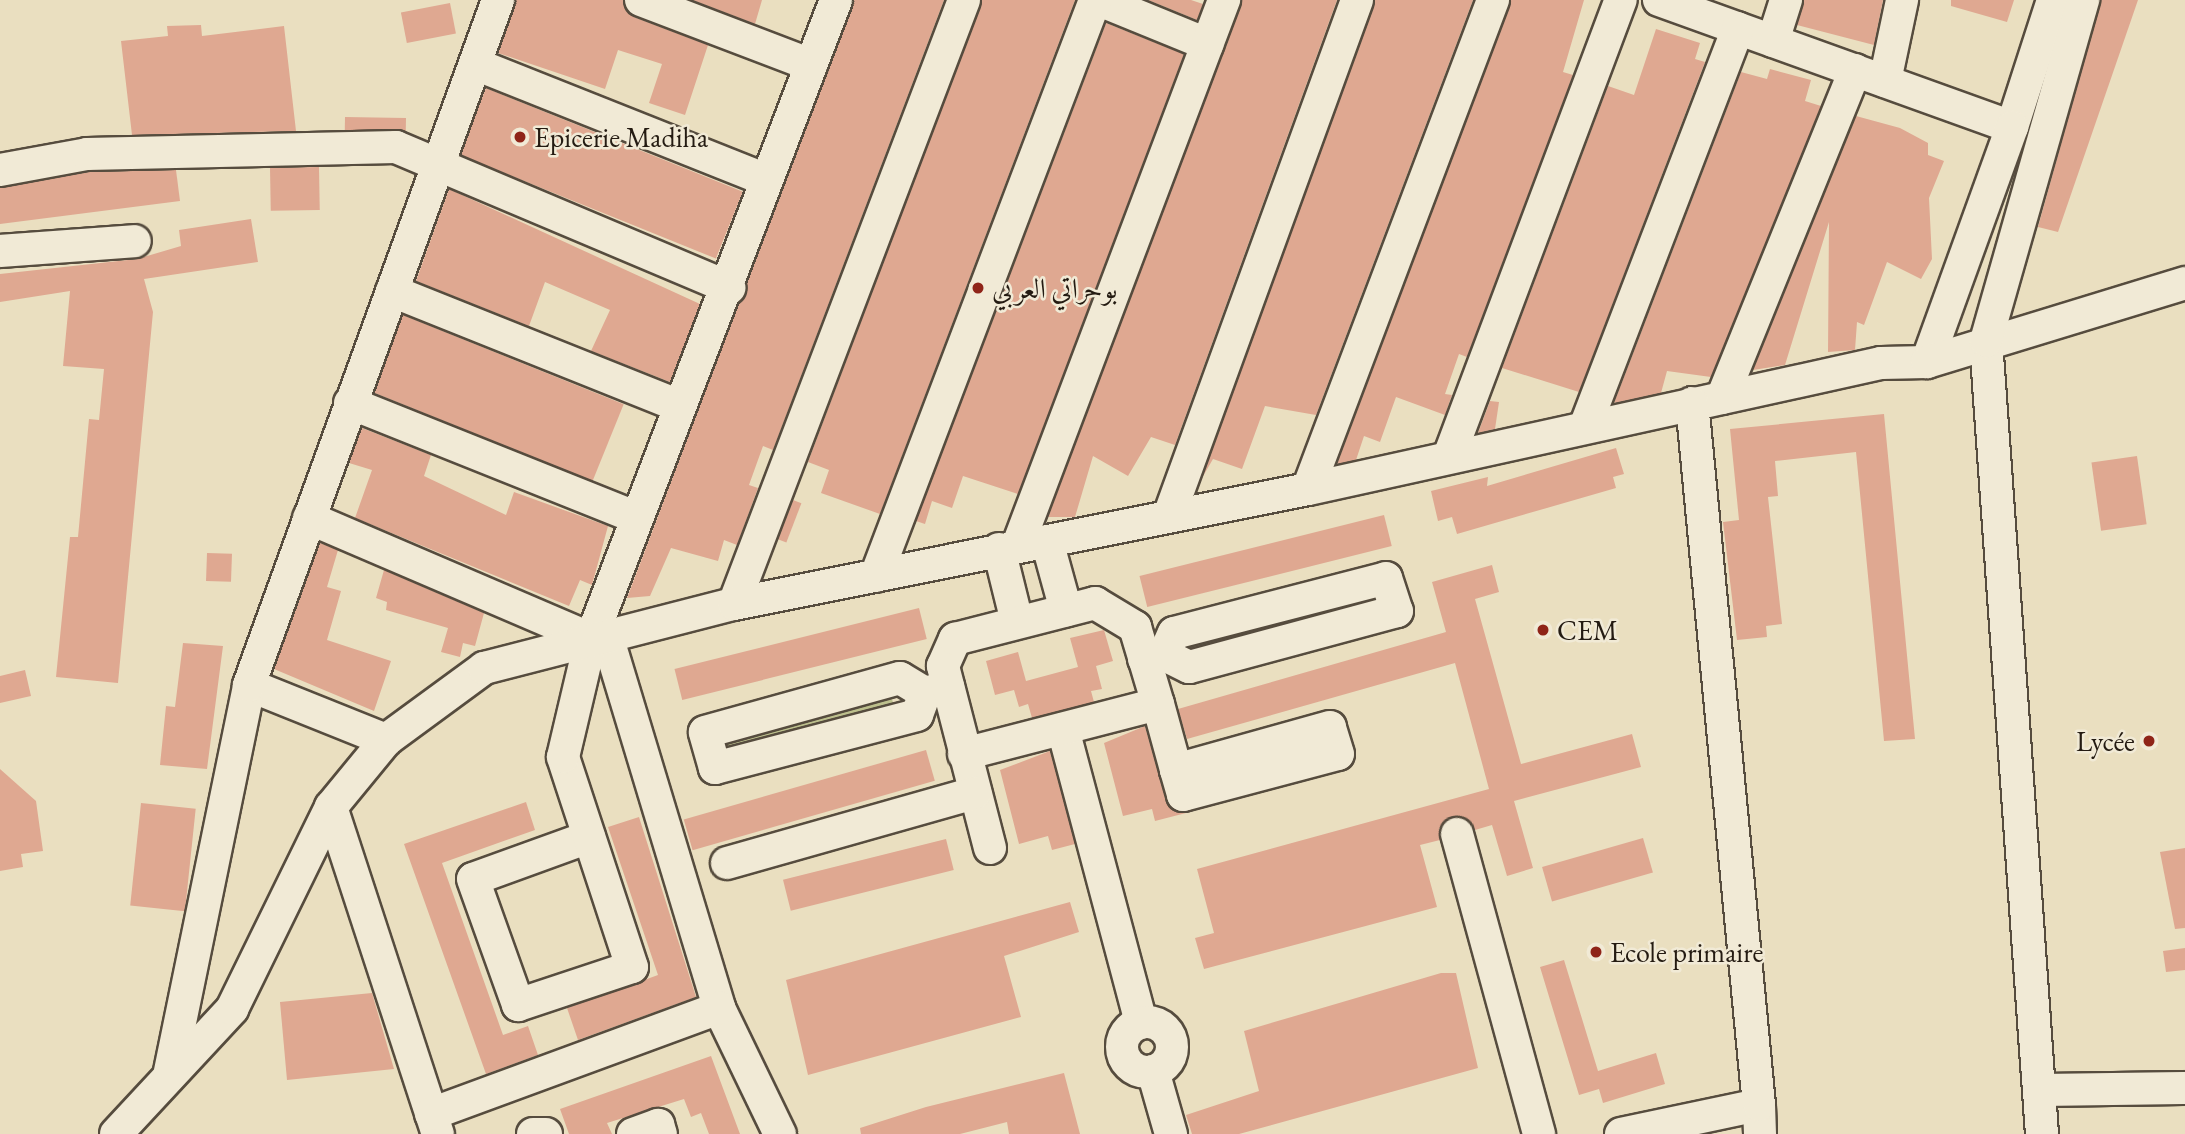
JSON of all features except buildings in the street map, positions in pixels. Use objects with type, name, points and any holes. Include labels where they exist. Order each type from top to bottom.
[{"type":"street","points":[[169,1076],[249,685],[498,0]]},
{"type":"street","points":[[641,0],[811,65]]},
{"type":"street","points":[[589,837],[473,879],[518,1005],[632,968],[564,757],[637,518],[729,288],[836,0]]},
{"type":"street","points":[[734,604],[964,0]]},
{"type":"street","points":[[876,576],[1097,0],[1207,44]]},
{"type":"street","points":[[1017,622],[1021,545],[1224,0]]},
{"type":"street","points":[[1169,516],[1357,0]]},
{"type":"street","points":[[1308,489],[1493,0]]},
{"type":"street","points":[[1450,454],[1620,0]]},
{"type":"street","points":[[1659,0],[2012,127]]},
{"type":"street","points":[[1773,41],[1786,0]]},
{"type":"street","points":[[1885,82],[1902,0]]},
{"type":"street","points":[[1927,362],[2012,127],[2053,0]]},
{"type":"street","points":[[2042,1134],[1986,341],[2083,0]]},
{"type":"street","points":[[1585,427],[1738,29]]},
{"type":"street","points":[[475,64],[767,180]]},
{"type":"street","points":[[1621,1134],[1760,1119],[1707,400],[1855,70]]},
{"type":"street","points":[[0,170],[87,154],[383,147],[437,164],[729,288]]},
{"type":"street","points":[[0,251],[135,241]]},
{"type":"street","points":[[116,1134],[232,1009],[331,807],[386,740],[484,668],[734,604],[1308,489],[1450,454],[1881,362],[1927,362],[1986,341],[2185,283]]},
{"type":"street","points":[[392,290],[680,406]]},
{"type":"street","points":[[350,403],[637,518]]},
{"type":"street","points":[[309,518],[599,638],[719,1008],[780,1134]]},
{"type":"street","points":[[1021,545],[1066,610]]},
{"type":"street","points":[[1386,578],[1397,611],[1189,667],[1154,657],[1174,633],[1386,578]]},
{"type":"street","points":[[990,848],[964,754],[936,690],[900,678],[705,732],[715,768],[917,715],[936,690],[955,639],[1095,603],[1135,626],[1154,657],[1158,704],[1176,770]]},
{"type":"street","points":[[249,685],[386,740]]},
{"type":"street","points":[[964,754],[1158,704]]},
{"type":"street","points":[[1063,729],[1141,1023],[1152,1022],[1170,1035],[1170,1057],[1153,1071],[1171,1134]]},
{"type":"street","points":[[727,863],[975,793]]},
{"type":"street","points":[[331,807],[435,1124],[719,1008]]},
{"type":"street","points":[[1457,834],[1538,1134]]},
{"type":"street","points":[[2040,1090],[2185,1088]]},
{"type":"street","points":[[633,1134],[658,1125],[661,1134]]},
{"type":"street","points":[[533,1134],[546,1134]]},
{"type":"green space","points":[[1374,592],[1377,603],[1186,654],[1183,643]]},
{"type":"green space","points":[[892,699],[895,711],[725,753],[722,741]]},
{"type":"place","name":"Epicerie Madiha","points":[[520,137]]},
{"type":"place","name":"بوحراتي العربي","points":[[978,288]]},
{"type":"place","name":"CEM","points":[[1543,630]]},
{"type":"place","name":"Lycée","points":[[2149,741]]},
{"type":"place","name":"Ecole primaire","points":[[1596,952]]}]
